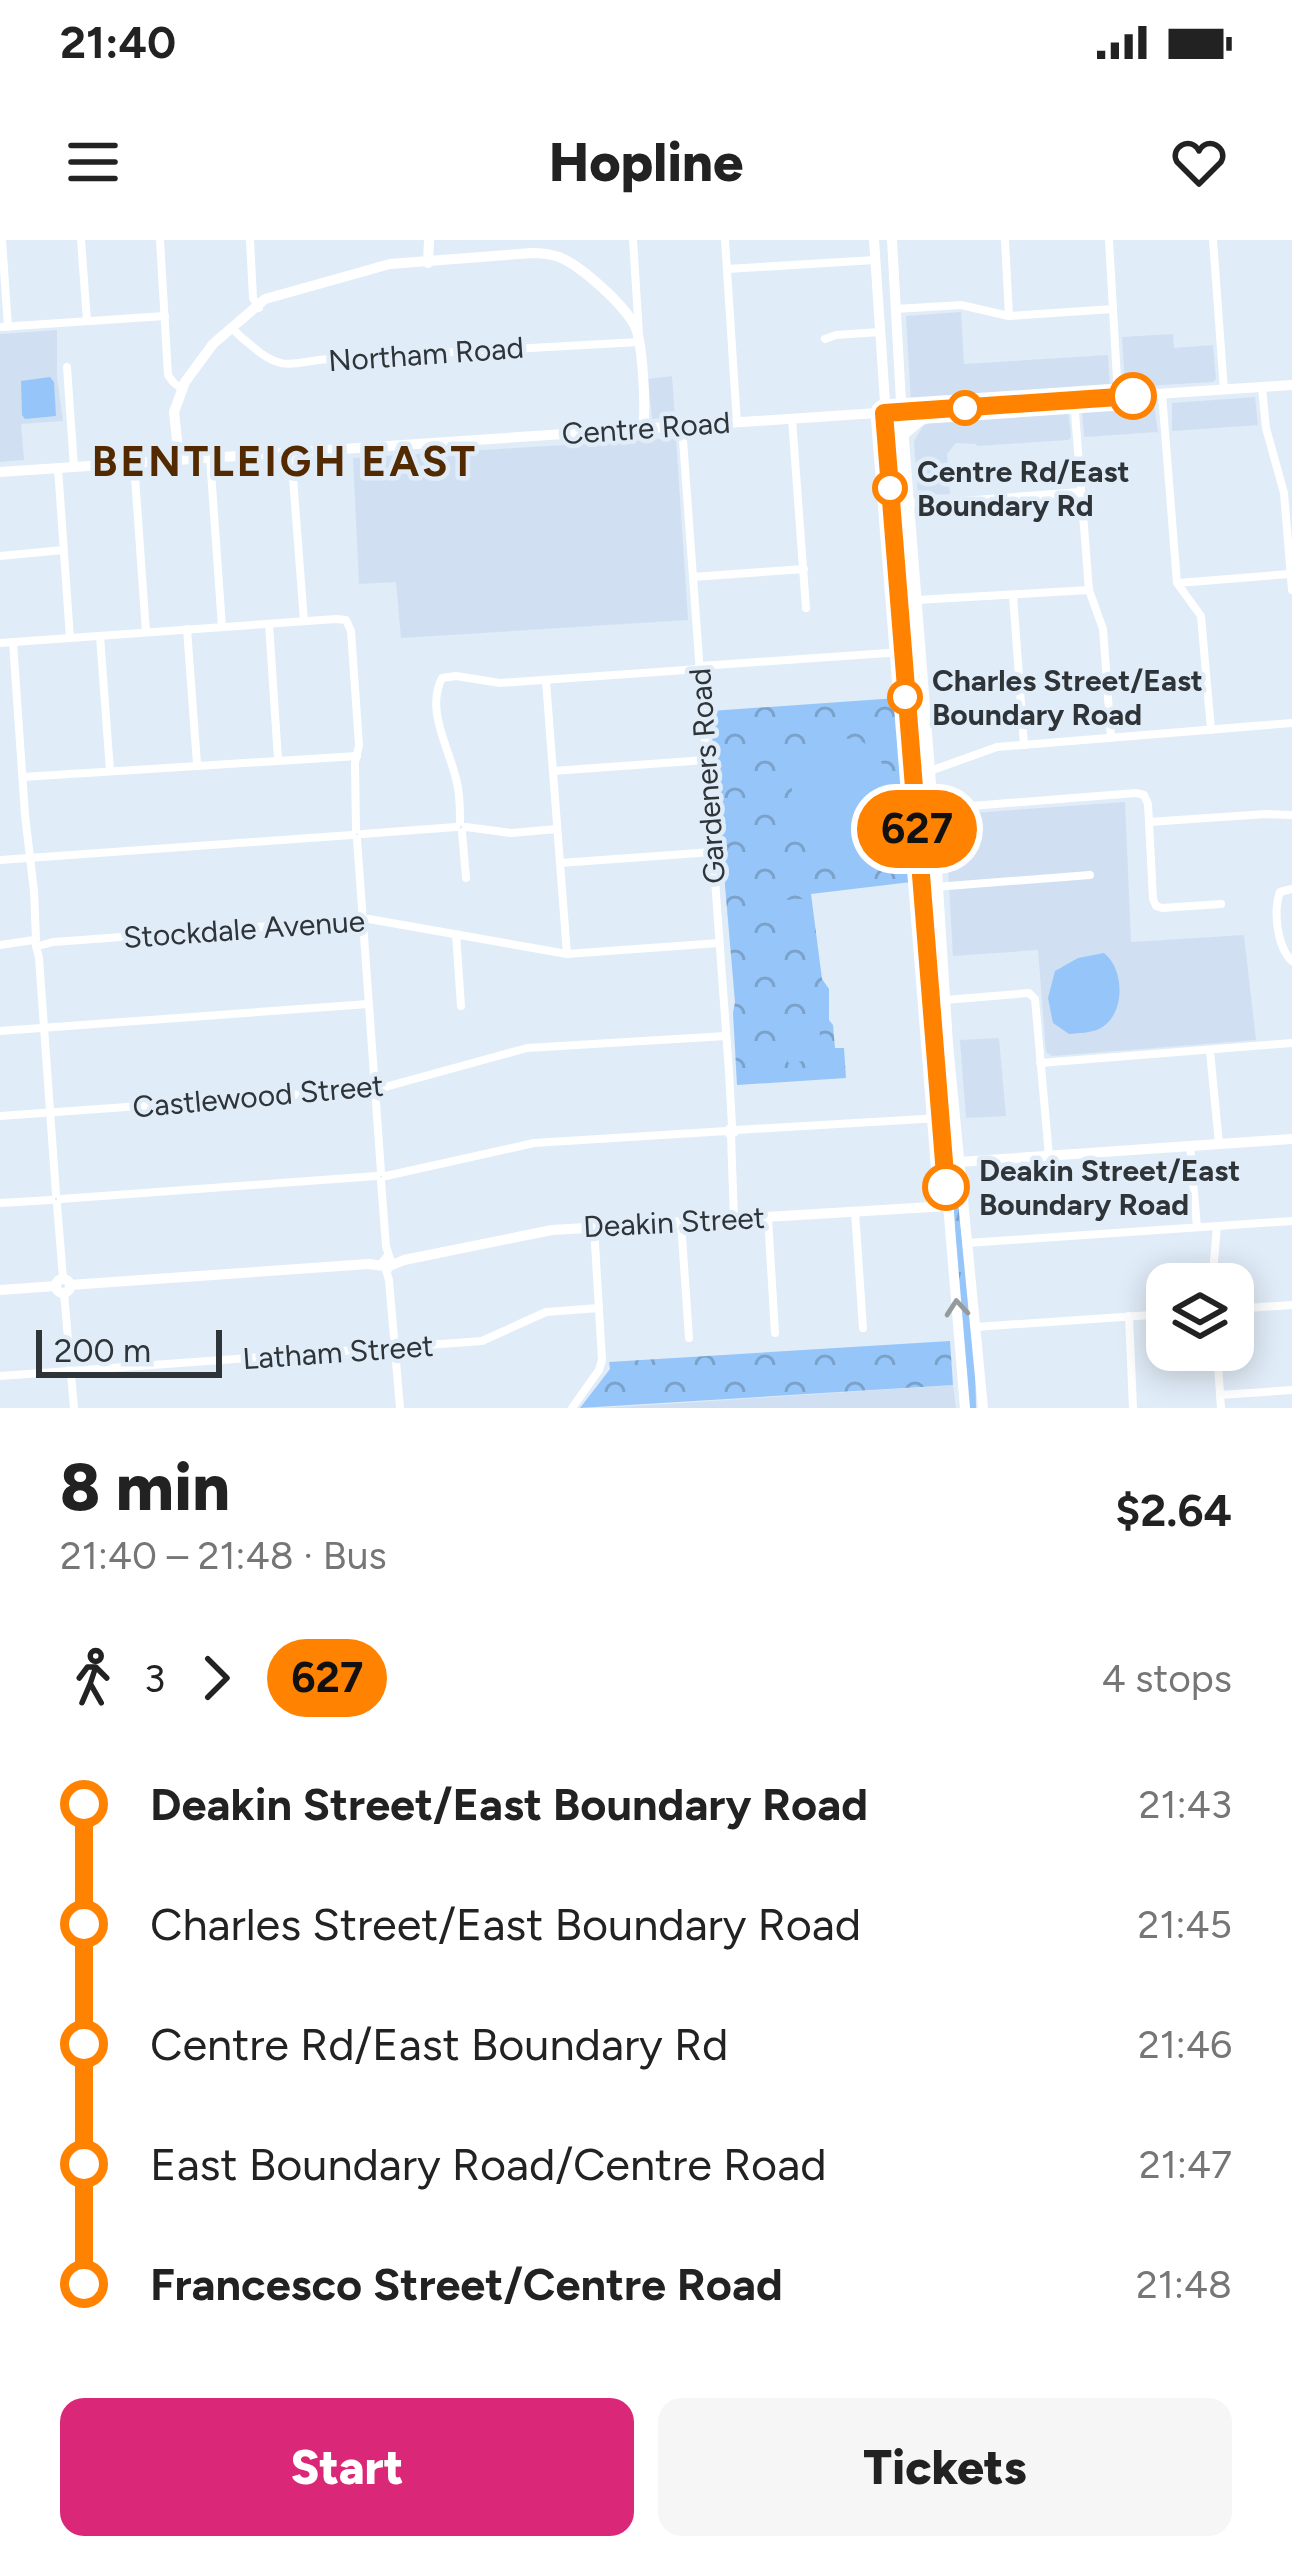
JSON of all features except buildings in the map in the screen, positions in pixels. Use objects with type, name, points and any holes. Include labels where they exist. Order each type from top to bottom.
[{"type":"main road","points":[[426,240],[427,263]]},
{"type":"main road","points":[[874,240],[902,652],[965,1408]]},
{"type":"main road","points":[[892,240],[945,1000],[983,1408]]},
{"type":"main road","points":[[179,459],[174,412],[186,385],[258,306],[276,295],[380,266],[531,257],[568,266],[632,314],[643,429]]},
{"type":"main road","points":[[881,356],[883,340],[897,325]]},
{"type":"main road","points":[[882,375],[892,374],[899,362]]},
{"type":"main road","name":"Centre Road","points":[[0,472],[1292,386]]},
{"type":"main road","points":[[903,435],[924,418],[948,409]]},
{"type":"main road","points":[[893,520],[898,506],[913,507]]},
{"type":"main road","points":[[947,1192],[959,1162],[1292,1139]]},
{"type":"main road","points":[[947,1192],[962,1187]]},
{"type":"main road","name":"Deakin Street","points":[[0,1290],[389,1263],[536,1232],[948,1206]]},
{"type":"street","points":[[2,240],[4,327],[165,316]]},
{"type":"street","points":[[81,240],[87,320]]},
{"type":"street","points":[[160,240],[170,379],[186,385]]},
{"type":"street","points":[[250,240],[258,306]]},
{"type":"street","points":[[632,314],[634,240]]},
{"type":"street","points":[[725,240],[736,423]]},
{"type":"street","points":[[1005,240],[1009,316]]},
{"type":"street","points":[[1109,240],[1118,397]]},
{"type":"street","points":[[1213,240],[1224,390]]},
{"type":"street","points":[[727,269],[875,260]]},
{"type":"street","points":[[896,309],[961,305],[1009,316],[1113,308]]},
{"type":"street","name":"Northam Road","points":[[237,332],[272,362],[283,364],[637,340]]},
{"type":"street","points":[[825,339],[880,332]]},
{"type":"street","points":[[67,367],[74,466]]},
{"type":"street","points":[[1262,388],[1265,426],[1288,493],[1292,590]]},
{"type":"street","points":[[1162,394],[1177,583],[1201,616],[1211,730]]},
{"type":"street","points":[[1074,400],[1089,590],[1103,629],[1111,738]]},
{"type":"street","points":[[792,419],[806,608]]},
{"type":"street","name":"Gardeners Road","points":[[682,426],[726,1036],[734,1219]]},
{"type":"street","points":[[291,452],[304,621]]},
{"type":"street","points":[[210,457],[223,627]]},
{"type":"street","points":[[134,463],[146,632]]},
{"type":"street","points":[[58,468],[70,638]]},
{"type":"street","points":[[913,507],[1081,492]]},
{"type":"street","points":[[0,556],[63,550]]},
{"type":"street","points":[[693,577],[804,568]]},
{"type":"street","points":[[1177,583],[1290,574]]},
{"type":"street","points":[[916,601],[1089,590]]},
{"type":"street","points":[[1013,595],[1024,745]]},
{"type":"street","points":[[0,643],[304,621],[341,619],[350,624],[359,745],[362,919],[400,1408]]},
{"type":"street","points":[[269,624],[278,759]]},
{"type":"street","points":[[187,629],[197,764]]},
{"type":"street","points":[[100,636],[110,771]]},
{"type":"street","points":[[13,642],[74,1408]]},
{"type":"street","points":[[466,878],[458,784],[438,720],[437,683],[447,676],[500,683],[546,681],[902,652]]},
{"type":"street","points":[[546,681],[567,954]]},
{"type":"street","points":[[930,771],[997,747],[1292,724]]},
{"type":"street","points":[[23,777],[357,755]]},
{"type":"street","points":[[553,772],[706,760]]},
{"type":"street","points":[[917,826],[926,811],[933,809],[1144,795],[1156,906],[1221,904]]},
{"type":"street","points":[[1149,822],[1292,815]]},
{"type":"street","points":[[0,860],[461,827],[557,830]]},
{"type":"street","points":[[560,863],[712,852]]},
{"type":"street","points":[[922,888],[1090,875]]},
{"type":"street","points":[[1292,889],[1280,892],[1276,902],[1283,952],[1292,961]]},
{"type":"street","name":"Stockdale Avenue","points":[[0,946],[362,919],[567,954],[719,943]]},
{"type":"street","points":[[456,934],[461,1006]]},
{"type":"street","points":[[945,1000],[1029,993],[1035,999],[1049,1156]]},
{"type":"street","points":[[0,1031],[368,1004]]},
{"type":"street","name":"Castlewood Street","points":[[0,1116],[375,1089],[527,1048],[726,1036]]},
{"type":"street","points":[[1040,1063],[1292,1043]]},
{"type":"street","points":[[1210,1051],[1219,1144]]},
{"type":"street","points":[[0,1203],[381,1176],[534,1143],[940,1118]]},
{"type":"street","points":[[1190,1146],[1197,1227]]},
{"type":"street","points":[[855,1212],[863,1328]]},
{"type":"street","points":[[768,1217],[776,1333]]},
{"type":"street","points":[[967,1243],[1292,1221]]},
{"type":"street","points":[[681,1222],[688,1338]]},
{"type":"street","points":[[1214,1263],[1217,1226]]},
{"type":"street","points":[[572,1408],[602,1365],[594,1227]]},
{"type":"street","points":[[1254,1308],[1292,1305]]},
{"type":"street","name":"Latham Street","points":[[0,1376],[482,1341],[546,1312],[599,1309]]},
{"type":"street","points":[[975,1327],[1146,1315]]},
{"type":"street","points":[[1129,1316],[1133,1408]]},
{"type":"street","points":[[1218,1371],[1221,1408]]},
{"type":"street","points":[[1220,1395],[1292,1390]]},
{"type":"shaded area","points":[[961,312],[964,364],[1108,355],[1110,387],[911,402],[906,316]]},
{"type":"shaded area","points":[[57,330],[63,421],[21,424],[24,460],[0,462],[0,334]]},
{"type":"shaded area","points":[[1173,334],[1174,348],[1213,345],[1216,379],[1125,385],[1122,337]]},
{"type":"shaded area","points":[[672,376],[675,417],[652,419],[648,379]]},
{"type":"shaded area","points":[[1255,397],[1258,425],[1172,431],[1172,403]]},
{"type":"shaded area","points":[[1154,404],[1158,432],[1084,437],[1082,411]]},
{"type":"shaded area","points":[[1068,410],[1068,440],[956,443],[947,454],[950,494],[918,495],[914,441],[923,426],[932,421]]},
{"type":"shaded area","points":[[676,438],[688,620],[401,638],[396,582],[359,584],[353,458]]},
{"type":"shaded area","points":[[1125,802],[1131,942],[1244,935],[1256,1040],[1052,1056],[1046,1052],[1038,950],[953,956],[945,815]]},
{"type":"shaded area","points":[[999,1038],[1006,1116],[966,1118],[960,1040]]},
{"type":"shaded area","points":[[953,1385],[956,1408],[602,1408],[712,1401]]},
{"type":"green space","points":[[50,377],[56,416],[25,419],[21,381]]},
{"type":"green space","points":[[897,698],[911,882],[811,894],[822,979],[829,989],[829,1020],[835,1048],[844,1048],[846,1078],[737,1085],[735,1002],[710,711]]},
{"type":"green space","points":[[838,738],[867,745],[885,769],[889,814],[870,854],[826,856],[812,842],[794,807],[795,772],[803,757],[817,745]]},
{"type":"green space","points":[[803,899],[809,933],[785,931],[775,918],[773,901]]},
{"type":"green space","points":[[1104,953],[1119,981],[1114,1014],[1099,1029],[1069,1034],[1053,1023],[1048,998],[1055,971],[1078,958]]},
{"type":"green space","points":[[820,1028],[819,1059],[788,1063],[792,1035]]},
{"type":"green space","points":[[957,1191],[976,1408],[969,1408],[957,1270],[953,1192]]},
{"type":"green space","points":[[950,1341],[953,1385],[580,1408],[610,1369],[609,1362]]},
{"type":"bus line","name":"627","points":[[946,1187],[884,413],[1133,396]]},
{"type":"place","name":"Centre Rd/East Boundary Rd","points":[[890,488]]},
{"type":"place","name":"Charles Street/East Boundary Road","points":[[905,697]]},
{"type":"place","name":"Deakin Street/East Boundary Road","points":[[946,1187]]},
{"type":"district","name":"BENTLEIGH EAST","points":[[285,461]]}]
